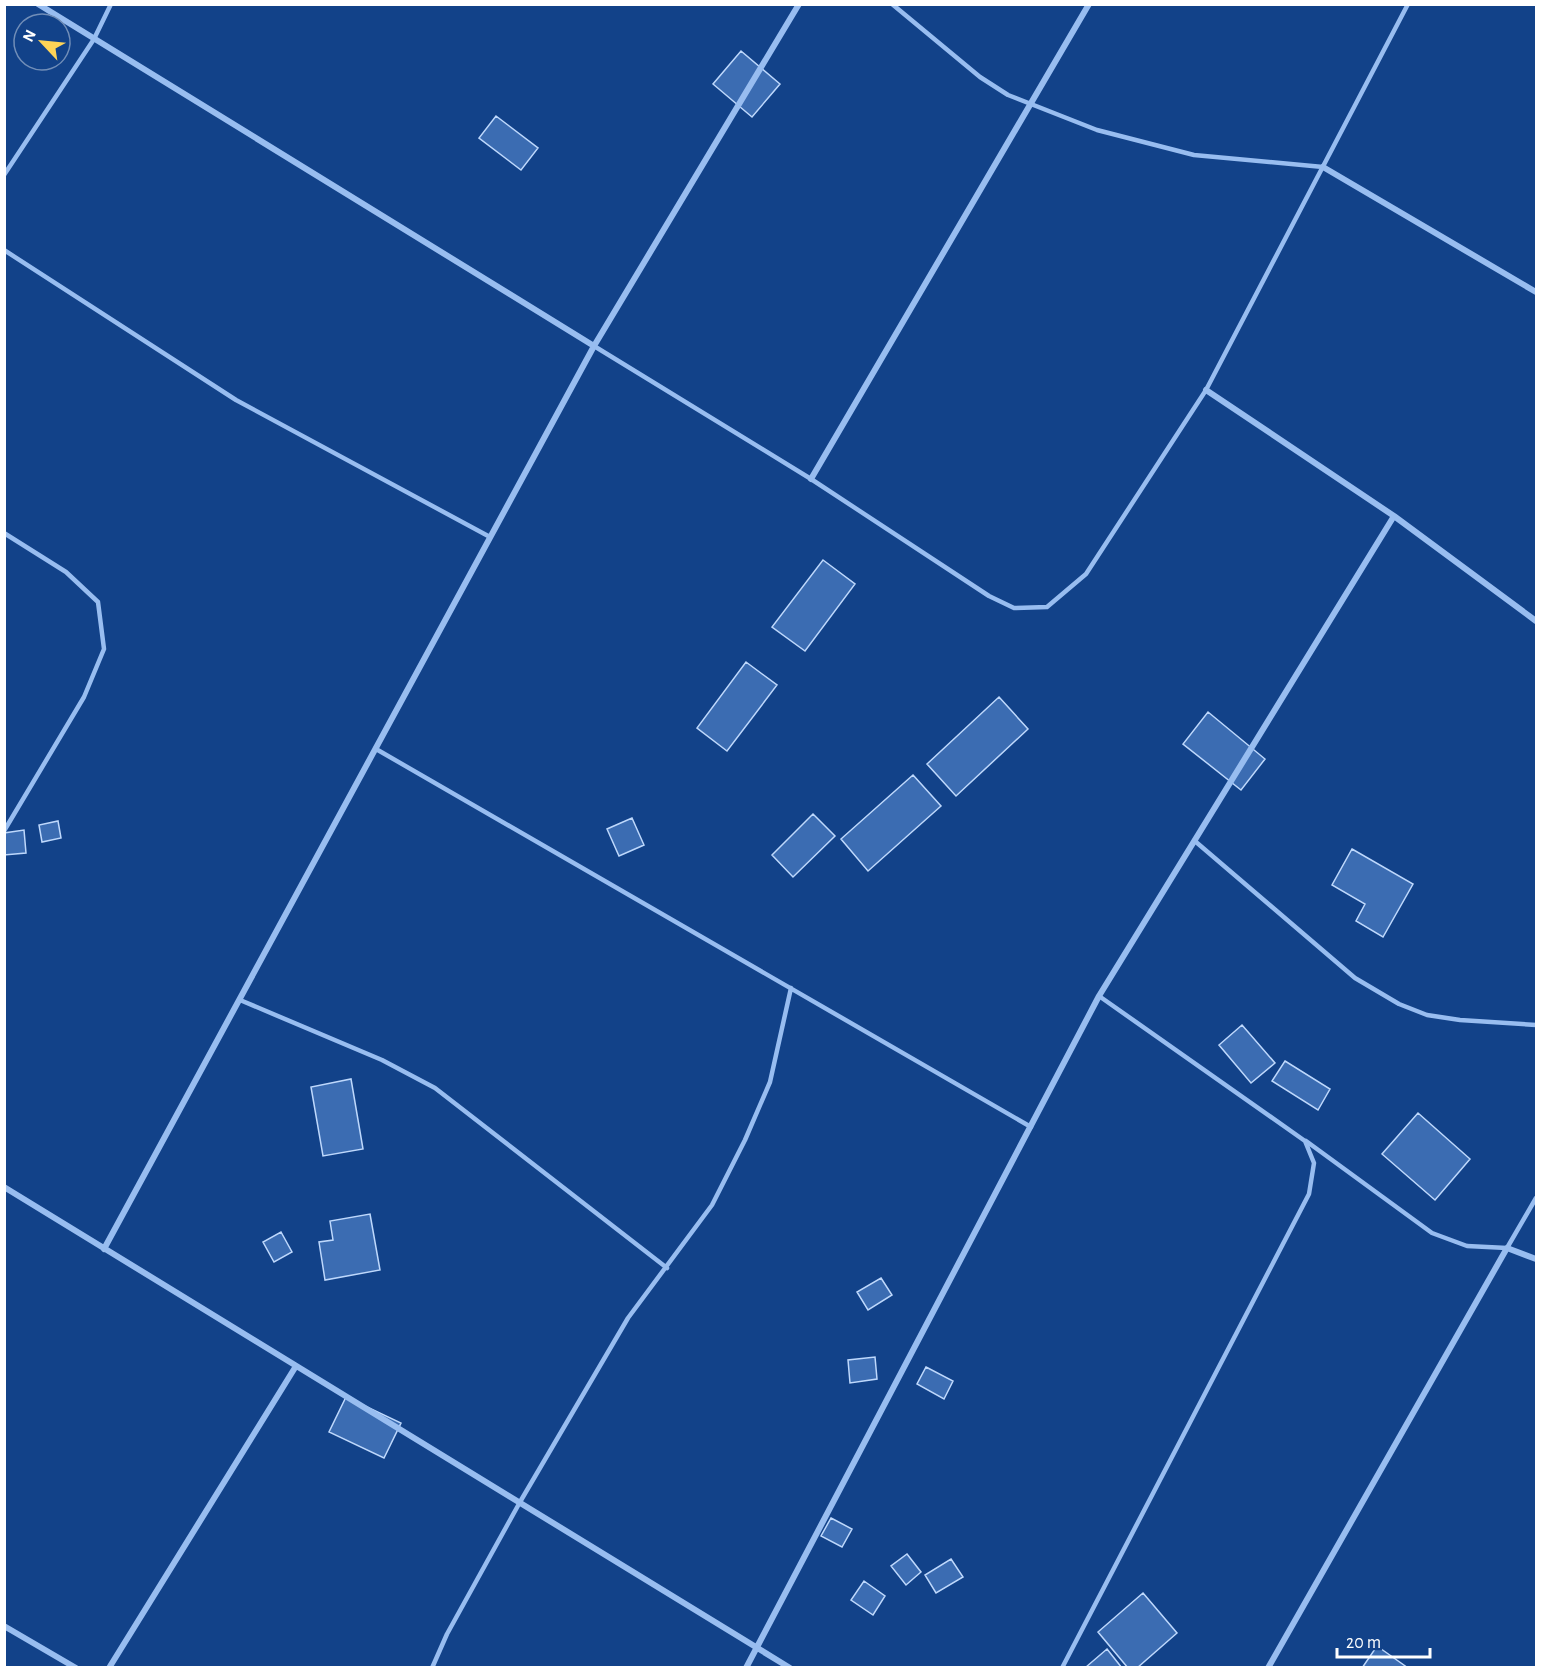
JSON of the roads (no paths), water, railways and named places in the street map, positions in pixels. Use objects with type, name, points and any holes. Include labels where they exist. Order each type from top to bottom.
[{"type":"street","points":[[38,4],[594,346]]},
{"type":"street","points":[[105,1249],[594,346],[800,4]]},
{"type":"street","points":[[811,479],[1089,4]]},
{"type":"street","points":[[1323,167],[1536,292]]},
{"type":"street","points":[[1206,390],[1394,516],[1536,621]]},
{"type":"street","points":[[746,1668],[1099,996],[1196,842],[1394,516]]},
{"type":"street","points":[[4,1187],[790,1668]]},
{"type":"street","points":[[1268,1668],[1507,1248],[1536,1259]]},
{"type":"street","points":[[109,1668],[296,1366]]},
{"type":"street","points":[[4,1626],[76,1668]]},
{"type":"lane","points":[[4,175],[94,39],[111,4]]},
{"type":"lane","points":[[892,4],[980,77],[1008,95],[1097,130],[1194,155],[1323,167]]},
{"type":"lane","points":[[594,346],[811,479],[989,596],[1014,608],[1047,607],[1086,574],[1206,390],[1408,4]]},
{"type":"lane","points":[[4,250],[236,400],[490,537]]},
{"type":"lane","points":[[4,532],[66,572],[98,602],[104,649],[84,697],[4,831]]},
{"type":"lane","points":[[376,749],[1031,1126]]},
{"type":"lane","points":[[1196,842],[1355,978],[1400,1004],[1427,1015],[1536,1025]]},
{"type":"lane","points":[[432,1668],[447,1634],[520,1502],[628,1318],[712,1205],[745,1140],[770,1082],[791,988]]},
{"type":"lane","points":[[1099,996],[1432,1233],[1467,1246],[1507,1248],[1536,1198]]},
{"type":"lane","points":[[240,999],[382,1060],[435,1088],[667,1268]]},
{"type":"lane","points":[[1062,1668],[1309,1194],[1314,1163],[1305,1141]]}]
